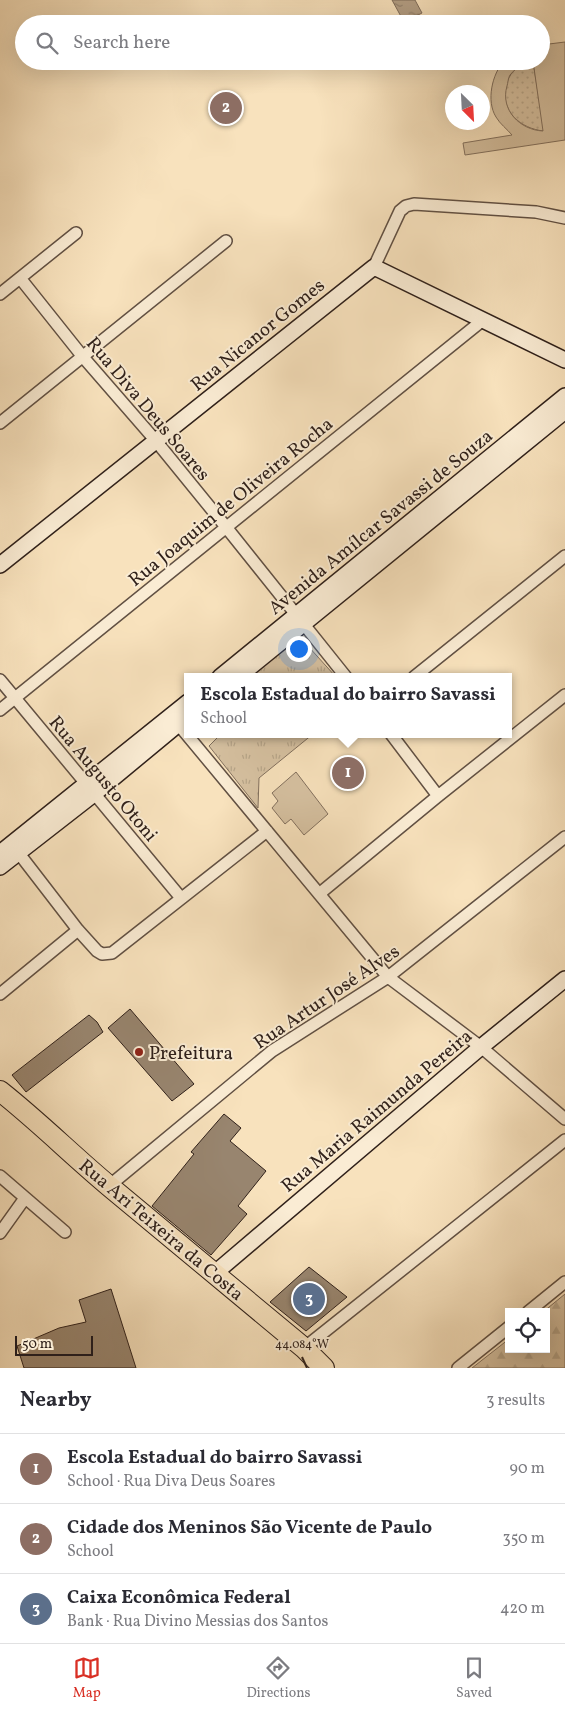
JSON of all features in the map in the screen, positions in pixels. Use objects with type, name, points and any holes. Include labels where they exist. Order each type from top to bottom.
[{"type":"highway","name":"Rua Ari Teixeira da Costa","points":[[0,1091],[33,1117],[109,1186],[304,1348],[319,1366]]},
{"type":"street","points":[[565,218],[536,212],[414,204],[406,206],[400,211],[374,267],[565,360]]},
{"type":"street","points":[[0,294],[76,233]]},
{"type":"street","points":[[0,423],[226,240]]},
{"type":"street","name":"Rua Nicanor Gomes","points":[[0,565],[374,267]]},
{"type":"street","name":"Rua Diva Deus Soares","points":[[20,278],[83,357],[156,441],[343,673]]},
{"type":"street","name":"Rua Joaquim de Oliveira Rocha","points":[[0,710],[483,320]]},
{"type":"street","name":"Avenida Amílcar Savassi de Souza","points":[[242,673],[300,620],[565,396]]},
{"type":"street","name":"Avenida Amílcar Savassi de Souza","points":[[226,673],[300,620],[565,411]]},
{"type":"street","points":[[419,673],[565,556]]},
{"type":"street","name":"Rua Augusto Otoni","points":[[0,680],[181,898]]},
{"type":"street","points":[[512,737],[565,694]]},
{"type":"street","points":[[0,867],[10,850],[179,719]]},
{"type":"street","points":[[194,738],[267,831],[388,978],[481,1047],[565,1119]]},
{"type":"street","points":[[394,738],[438,796]]},
{"type":"street","points":[[319,894],[510,738]]},
{"type":"street","points":[[10,850],[78,930],[102,954],[112,953],[267,831]]},
{"type":"street","name":"Rua Artur José Alves","points":[[109,1186],[272,1052],[388,978],[565,837]]},
{"type":"street","points":[[0,994],[78,930]]},
{"type":"street","name":"Rua Maria Raimunda Pereira","points":[[215,1273],[481,1047],[565,979]]},
{"type":"street","points":[[304,1348],[565,1140]]},
{"type":"street","points":[[0,1176],[65,1232]]},
{"type":"street","points":[[0,1234],[25,1198]]},
{"type":"street","points":[[533,1308],[565,1282]]},
{"type":"street","points":[[458,1368],[505,1330]]},
{"type":"green space","points":[[565,42],[565,140],[465,155],[463,143],[512,135],[498,120],[491,103],[492,88],[498,70],[514,70],[509,78],[506,95],[509,111],[520,123],[535,130],[543,131],[534,70],[550,70],[550,44]]},
{"type":"green space","points":[[515,70],[534,70],[544,131],[536,130],[520,123],[509,111],[505,96],[511,74]]},
{"type":"green space","points":[[298,635],[332,673],[250,673]]},
{"type":"green space","points":[[217,738],[308,738],[259,778],[258,808],[209,746]]},
{"type":"green space","points":[[296,772],[328,814],[304,835],[291,819],[285,824],[272,808],[278,801],[272,793]]},
{"type":"green space","points":[[565,1294],[565,1368],[472,1368],[505,1342],[505,1353],[550,1353],[550,1308],[548,1308]]},
{"type":"water","points":[[392,0],[415,0],[422,13],[418,15],[400,15]]},
{"type":"building","points":[[130,1009],[194,1084],[172,1101],[108,1028]]},
{"type":"building","points":[[89,1015],[97,1022],[103,1032],[26,1092],[12,1075]]},
{"type":"building","points":[[224,1114],[241,1128],[230,1141],[266,1171],[238,1206],[247,1214],[211,1255],[152,1206],[194,1154],[191,1152]]},
{"type":"building","points":[[309,1267],[347,1297],[306,1331],[270,1302]]},
{"type":"building","points":[[111,1289],[136,1368],[24,1368],[17,1346],[59,1328],[86,1322],[79,1300]]},
{"type":"place","name":"Cidade dos Meninos São Vicente de Paulo","points":[[226,108]]},
{"type":"place","name":"Escola Estadual do bairro Savassi","points":[[348,773]]},
{"type":"place","name":"Prefeitura","points":[[139,1052]]},
{"type":"place","name":"Caixa Econômica Federal","points":[[309,1299]]}]
